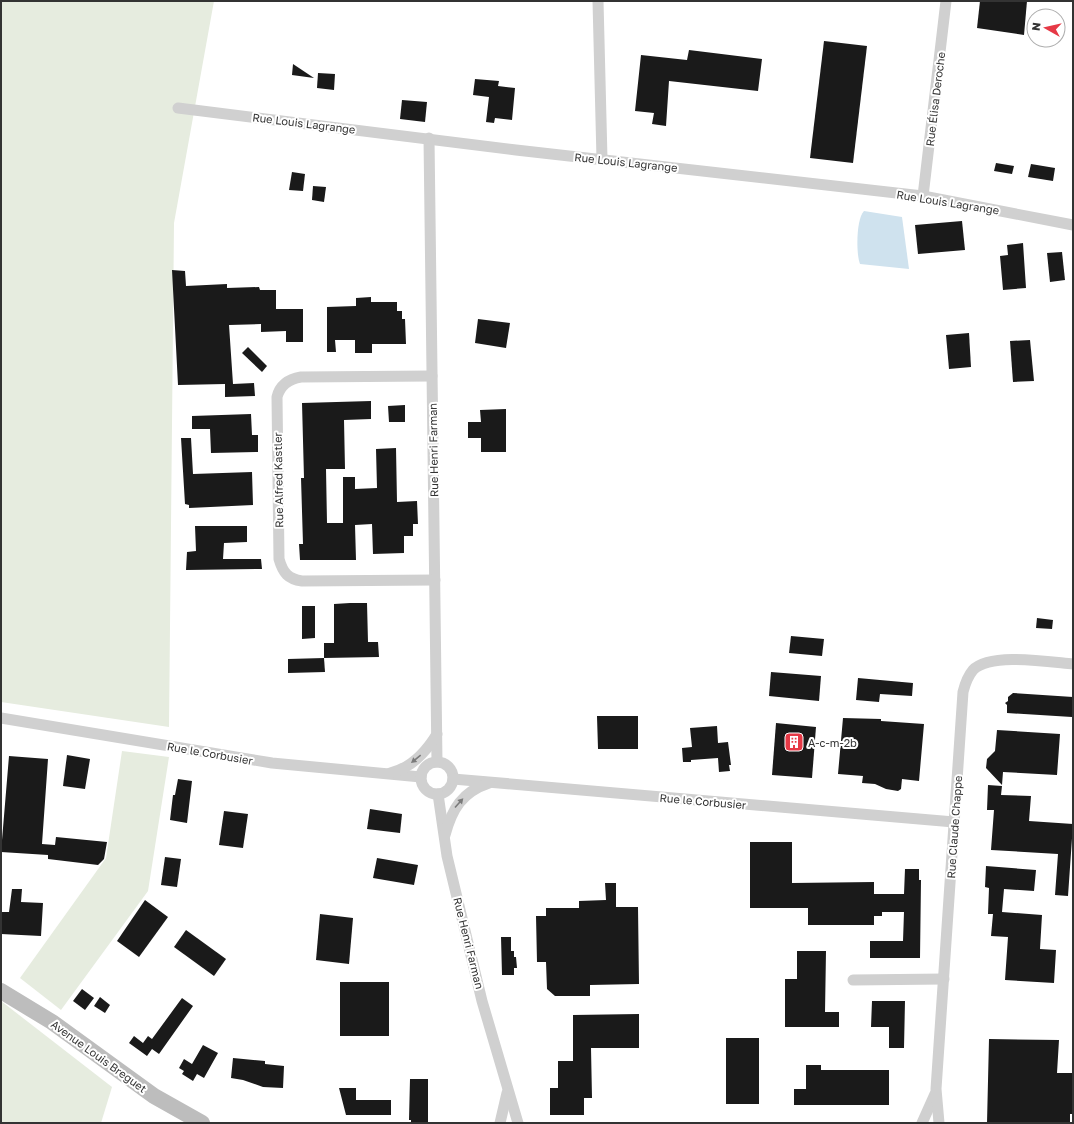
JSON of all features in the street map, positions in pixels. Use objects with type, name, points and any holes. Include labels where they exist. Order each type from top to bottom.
[{"type":"street","points":[[598,1],[602,159]]},
{"type":"street","name":"Rue Élisa Deroche","points":[[923,196],[946,1]]},
{"type":"street","name":"Rue Louis Lagrange","points":[[178,108],[923,196],[1073,225]]},
{"type":"street","name":"Rue Henri Farman","points":[[429,138],[437,762]]},
{"type":"street","name":"Rue Alfred Kastler","points":[[432,376],[301,377],[292,379],[278,390],[279,559],[286,575],[292,579],[302,581],[435,580]]},
{"type":"street","name":"Rue Claude Chappe","points":[[939,1123],[936,1089],[962,703],[967,681],[974,669],[985,663],[998,660],[1073,664]]},
{"type":"street","name":"Rue le Corbusier","points":[[1,718],[272,763],[421,777]]},
{"type":"street","points":[[386,774],[394,772],[414,762],[431,743],[437,733]]},
{"type":"street","points":[[437,762],[448,766],[453,779],[448,790],[438,794],[429,793],[425,789],[421,777],[423,769],[427,765],[437,762]]},
{"type":"street","name":"Rue le Corbusier","points":[[453,779],[954,822]]},
{"type":"street","points":[[444,838],[449,819],[458,803],[475,790],[492,782]]},
{"type":"street","name":"Rue Henri Farman","points":[[438,794],[444,838],[482,1001],[507,1090],[518,1123]]},
{"type":"street","points":[[853,980],[944,979]]},
{"type":"street","name":"Avenue Louis Breguet","points":[[1,991],[52,1022],[154,1096],[204,1122]]},
{"type":"street","name":"Rue Claude Chappe","points":[[922,1123],[936,1089]]},
{"type":"street","name":"Rue Henri Farman","points":[[500,1123],[507,1090]]},
{"type":"shaded area","points":[[1,1],[214,1],[174,223],[169,727],[1,702]]},
{"type":"shaded area","points":[[122,751],[169,757],[148,891],[61,1010],[20,978],[106,858]]},
{"type":"shaded area","points":[[1,1001],[112,1087],[101,1123],[1,1123]]},
{"type":"water","points":[[864,211],[902,217],[909,269],[860,264],[858,253],[858,229],[861,215]]},
{"type":"building","points":[[980,1],[1027,1],[1024,35],[977,28]]},
{"type":"building","points":[[824,41],[867,46],[853,163],[810,158]]},
{"type":"building","points":[[689,50],[762,59],[758,91],[669,81],[666,126],[652,124],[654,113],[635,111],[641,55],[687,60]]},
{"type":"building","points":[[293,64],[314,78],[292,75]]},
{"type":"building","points":[[318,73],[335,74],[334,90],[317,88]]},
{"type":"building","points":[[475,79],[499,81],[498,86],[515,88],[512,120],[495,118],[494,123],[486,122],[489,97],[473,95]]},
{"type":"building","points":[[402,100],[427,102],[425,122],[400,119]]},
{"type":"building","points":[[996,163],[1014,166],[1012,174],[994,171]]},
{"type":"building","points":[[1031,164],[1055,168],[1053,181],[1028,177]]},
{"type":"building","points":[[292,172],[305,174],[303,191],[289,190]]},
{"type":"building","points":[[313,186],[326,187],[324,202],[312,200]]},
{"type":"building","points":[[962,221],[965,250],[918,254],[915,225]]},
{"type":"building","points":[[1023,243],[1026,288],[1003,290],[1000,256],[1008,255],[1007,245]]},
{"type":"building","points":[[1062,252],[1065,280],[1050,282],[1047,253]]},
{"type":"building","points":[[172,270],[185,271],[186,286],[227,284],[227,288],[259,287],[260,290],[276,290],[276,309],[303,309],[303,342],[286,342],[286,331],[261,332],[261,324],[229,325],[233,384],[254,383],[255,396],[225,397],[225,384],[178,385]]},
{"type":"building","points":[[371,297],[371,302],[397,302],[397,311],[402,311],[402,319],[405,319],[406,344],[372,344],[372,353],[355,353],[355,340],[335,340],[336,352],[327,352],[327,307],[356,306],[356,298]]},
{"type":"building","points":[[478,319],[510,323],[506,348],[475,343]]},
{"type":"building","points":[[969,333],[971,367],[949,369],[946,335]]},
{"type":"building","points":[[1030,340],[1034,381],[1013,382],[1010,341]]},
{"type":"building","points":[[248,347],[267,366],[262,372],[242,353]]},
{"type":"building","points":[[371,401],[371,419],[344,420],[345,469],[326,469],[327,523],[343,523],[343,477],[355,477],[355,489],[377,488],[376,449],[396,448],[397,502],[417,501],[418,524],[413,524],[413,536],[404,536],[404,553],[373,554],[372,524],[355,525],[356,560],[300,560],[299,544],[303,544],[301,478],[304,478],[302,403]]},
{"type":"building","points":[[405,405],[405,422],[389,422],[388,406]]},
{"type":"building","points":[[506,409],[506,452],[481,452],[481,438],[468,438],[468,422],[481,422],[480,410]]},
{"type":"building","points":[[251,414],[252,435],[258,435],[258,452],[211,453],[210,429],[192,429],[192,416]]},
{"type":"building","points":[[181,438],[191,438],[193,474],[252,472],[253,505],[189,508],[189,505],[185,504]]},
{"type":"building","points":[[195,526],[247,526],[247,542],[224,543],[223,559],[261,559],[262,569],[186,570],[187,552],[196,551]]},
{"type":"building","points":[[367,603],[368,642],[378,642],[379,657],[324,658],[324,643],[334,643],[334,604]]},
{"type":"building","points":[[302,606],[315,606],[315,638],[302,639]]},
{"type":"building","points":[[1037,618],[1053,620],[1052,629],[1036,628]]},
{"type":"building","points":[[791,636],[824,639],[822,656],[789,653]]},
{"type":"building","points":[[324,658],[325,672],[288,673],[288,659]]},
{"type":"building","points":[[771,672],[821,676],[819,701],[769,696]]},
{"type":"building","points":[[858,678],[913,683],[912,696],[880,694],[879,702],[856,700]]},
{"type":"building","points":[[1013,693],[1073,697],[1072,717],[1007,713],[1007,705],[1005,703],[1008,701],[1008,697]]},
{"type":"building","points":[[597,716],[638,716],[638,749],[598,749]]},
{"type":"building","points":[[843,718],[881,719],[881,721],[924,724],[919,781],[902,779],[901,789],[898,791],[886,789],[875,784],[862,783],[863,776],[838,774]]},
{"type":"building","name":"A-c-m-2b","points":[[776,723],[816,727],[812,778],[772,775]]},
{"type":"building","points":[[717,726],[718,743],[728,742],[731,765],[729,765],[730,771],[719,772],[718,758],[683,762],[682,748],[692,747],[690,728]]},
{"type":"building","points":[[997,730],[1060,734],[1057,775],[1003,772],[1002,785],[986,768],[987,759],[995,751]]},
{"type":"building","points":[[67,755],[90,759],[85,789],[63,786]]},
{"type":"building","points":[[9,756],[48,759],[42,844],[55,845],[56,837],[107,842],[104,859],[98,865],[48,859],[48,855],[1,852]]},
{"type":"building","points":[[178,779],[192,781],[187,823],[170,820],[173,795],[175,795]]},
{"type":"building","points":[[988,785],[1002,786],[1001,795],[1031,796],[1029,821],[1073,824],[1068,896],[1055,895],[1058,854],[991,850],[994,810],[987,810]]},
{"type":"building","points":[[370,809],[402,814],[400,833],[367,829]]},
{"type":"building","points":[[224,811],[248,814],[243,848],[219,845]]},
{"type":"building","points":[[750,842],[792,842],[792,883],[874,882],[874,894],[904,894],[905,869],[919,869],[919,880],[921,880],[920,958],[870,958],[870,941],[903,941],[904,912],[882,912],[882,916],[874,916],[874,925],[808,925],[808,908],[750,908]]},
{"type":"building","points":[[165,857],[181,859],[177,887],[161,885]]},
{"type":"building","points":[[377,858],[418,865],[414,885],[373,878]]},
{"type":"building","points":[[986,866],[1036,870],[1034,891],[1004,889],[1002,912],[1042,915],[1040,949],[1056,950],[1054,983],[1005,980],[1008,937],[991,936],[993,914],[988,914],[989,888],[985,887]]},
{"type":"building","points":[[605,883],[616,883],[616,907],[638,907],[639,984],[590,985],[590,996],[555,996],[547,989],[546,962],[537,962],[536,916],[546,916],[546,908],[579,908],[579,901],[606,900]]},
{"type":"building","points":[[12,889],[22,889],[21,902],[43,903],[41,936],[1,934],[1,912],[9,912]]},
{"type":"building","points":[[145,900],[168,917],[139,957],[117,941]]},
{"type":"building","points":[[320,914],[353,918],[349,964],[316,960]]},
{"type":"building","points":[[186,930],[226,959],[214,976],[174,947]]},
{"type":"building","points":[[501,937],[511,937],[511,951],[514,951],[517,968],[514,968],[514,975],[502,975]]},
{"type":"building","points":[[797,951],[826,951],[825,1012],[839,1012],[839,1027],[785,1027],[785,979],[797,979]]},
{"type":"building","points":[[340,982],[389,982],[389,1036],[340,1036]]},
{"type":"building","points":[[82,989],[94,998],[85,1010],[73,1001]]},
{"type":"building","points":[[100,997],[110,1005],[105,1013],[94,1006]]},
{"type":"building","points":[[182,998],[193,1006],[159,1054],[152,1049],[147,1056],[129,1043],[134,1036],[143,1043],[148,1036],[152,1039]]},
{"type":"building","points":[[872,1001],[905,1001],[904,1048],[889,1048],[889,1027],[871,1027]]},
{"type":"building","points":[[639,1014],[639,1048],[591,1048],[592,1098],[584,1098],[584,1115],[550,1115],[550,1088],[558,1088],[558,1061],[573,1061],[573,1015]]},
{"type":"building","points":[[726,1038],[759,1038],[759,1104],[726,1104]]},
{"type":"building","points":[[989,1039],[1059,1040],[1057,1073],[1073,1073],[1073,1114],[1070,1114],[1070,1123],[987,1123]]},
{"type":"building","points":[[203,1045],[218,1053],[204,1078],[197,1074],[193,1081],[182,1074],[184,1071],[179,1068],[184,1059],[192,1064]]},
{"type":"building","points":[[233,1058],[265,1061],[265,1064],[284,1066],[283,1088],[263,1087],[243,1080],[231,1078]]},
{"type":"building","points":[[806,1065],[821,1065],[821,1070],[889,1070],[889,1105],[794,1105],[794,1089],[806,1089]]},
{"type":"building","points":[[410,1079],[428,1079],[428,1123],[411,1123],[411,1120],[409,1120]]},
{"type":"building","points":[[339,1088],[356,1088],[356,1100],[391,1100],[391,1115],[346,1115]]},
{"type":"place","name":"A-c-m-2b","points":[[794,742]]}]
